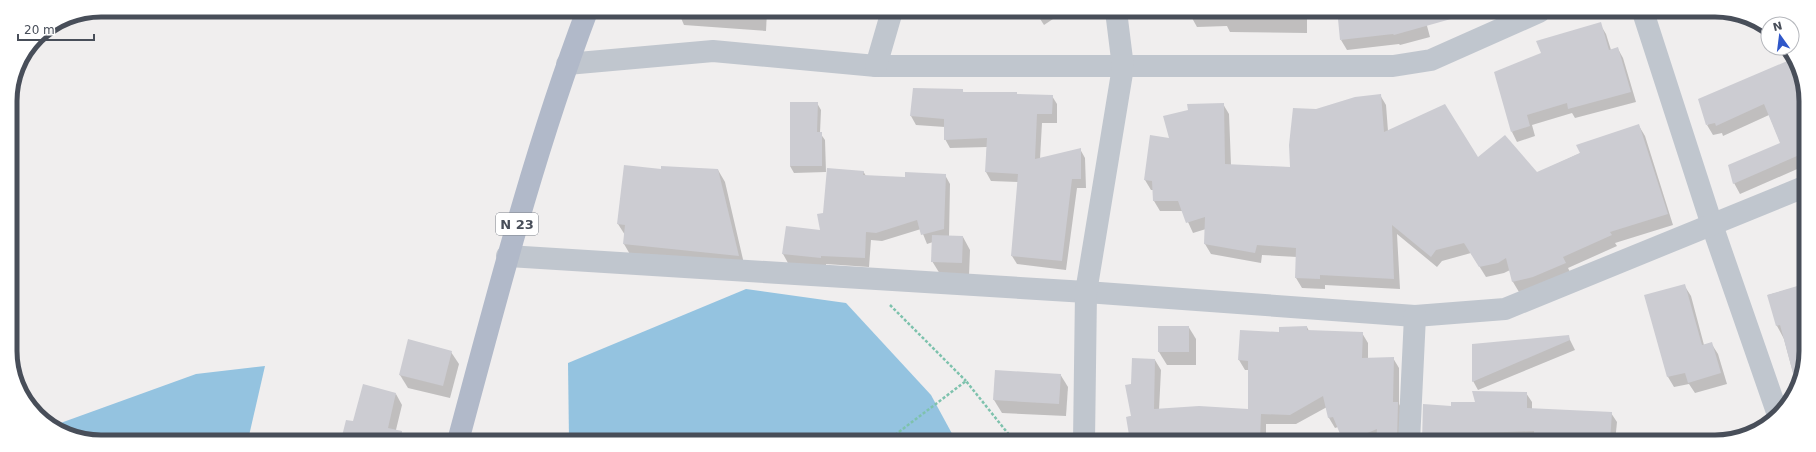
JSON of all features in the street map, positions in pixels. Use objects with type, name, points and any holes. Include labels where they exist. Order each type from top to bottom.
[{"type":"main road","name":"N 23","points":[[460,435],[508,256],[567,64],[584,17]]},
{"type":"street","points":[[876,66],[890,17]]},
{"type":"street","points":[[1084,435],[1086,292],[1123,67],[1117,17]]},
{"type":"street","points":[[567,64],[714,51],[876,66],[1393,66],[1431,60],[1528,17]]},
{"type":"street","points":[[1645,17],[1712,225],[1776,410]]},
{"type":"street","points":[[508,256],[1086,292],[1416,316],[1505,309],[1799,189]]},
{"type":"street","points":[[1409,435],[1416,316]]},
{"type":"path","points":[[864,278],[966,382],[1009,435]]},
{"type":"path","points":[[896,435],[966,382]]},
{"type":"water","points":[[746,289],[846,303],[931,395],[953,435],[569,435],[568,363]]},
{"type":"water","points":[[265,366],[249,435],[95,435],[74,431],[59,424],[196,374]]},
{"type":"building","points":[[1354,17],[1458,17],[1394,35],[1340,40],[1338,19]]},
{"type":"building","points":[[1601,22],[1609,50],[1618,47],[1631,92],[1568,109],[1567,103],[1527,115],[1530,126],[1511,132],[1494,72],[1541,53],[1536,41]]},
{"type":"building","points":[[1788,61],[1795,74],[1799,95],[1799,155],[1733,184],[1728,165],[1780,143],[1764,104],[1716,126],[1715,123],[1706,125],[1698,99]]},
{"type":"building","points":[[913,88],[963,89],[963,92],[1017,92],[1017,94],[1053,95],[1052,114],[1037,114],[1035,159],[1081,148],[1081,179],[1072,179],[1062,261],[1011,256],[1018,174],[985,172],[987,138],[944,140],[944,119],[910,116]]},
{"type":"building","points":[[1381,94],[1384,132],[1445,104],[1478,157],[1505,135],[1537,172],[1580,153],[1576,145],[1639,124],[1668,214],[1610,232],[1612,235],[1563,257],[1566,263],[1533,277],[1512,282],[1506,258],[1498,263],[1479,267],[1464,243],[1436,250],[1431,257],[1392,225],[1394,279],[1320,275],[1320,279],[1295,278],[1296,248],[1257,245],[1255,253],[1204,244],[1205,217],[1186,223],[1178,201],[1153,201],[1152,181],[1144,180],[1150,135],[1169,138],[1163,116],[1188,110],[1187,104],[1224,103],[1225,164],[1290,167],[1289,145],[1293,108],[1316,109],[1355,97]]},
{"type":"building","points":[[790,102],[818,102],[817,132],[822,132],[822,166],[790,166]]},
{"type":"building","points":[[624,165],[661,169],[661,166],[718,169],[739,256],[623,244],[625,225],[617,224]]},
{"type":"building","points":[[827,168],[864,171],[863,175],[905,177],[905,172],[946,174],[944,229],[921,235],[917,220],[876,233],[866,232],[865,258],[821,256],[821,258],[782,254],[786,226],[820,230],[817,214],[823,213]]},
{"type":"building","points":[[932,235],[963,236],[962,263],[931,262]]},
{"type":"building","points":[[1685,284],[1702,345],[1712,342],[1721,373],[1688,383],[1685,373],[1667,377],[1644,295]]},
{"type":"building","points":[[1799,285],[1799,357],[1794,378],[1780,325],[1776,326],[1767,295]]},
{"type":"building","points":[[1158,326],[1189,326],[1189,352],[1158,352]]},
{"type":"building","points":[[1307,326],[1307,330],[1363,332],[1362,358],[1394,357],[1393,402],[1398,402],[1397,435],[1376,435],[1377,429],[1362,435],[1340,435],[1333,417],[1328,418],[1323,396],[1290,415],[1261,414],[1260,435],[1129,435],[1126,417],[1131,416],[1125,385],[1131,384],[1132,358],[1155,359],[1154,409],[1199,406],[1248,409],[1248,361],[1238,360],[1240,330],[1279,332],[1279,327]]},
{"type":"building","points":[[1569,335],[1570,340],[1472,382],[1472,344]]},
{"type":"building","points":[[408,339],[452,351],[443,386],[399,375]]},
{"type":"building","points":[[995,370],[1061,374],[1059,404],[993,400]]},
{"type":"building","points":[[363,384],[396,393],[388,428],[402,431],[402,435],[342,435],[346,420],[353,421]]},
{"type":"building","points":[[1472,391],[1527,392],[1527,408],[1612,412],[1610,435],[1553,435],[1534,434],[1534,431],[1481,433],[1481,435],[1422,435],[1423,404],[1451,406],[1451,402],[1475,402]]}]
